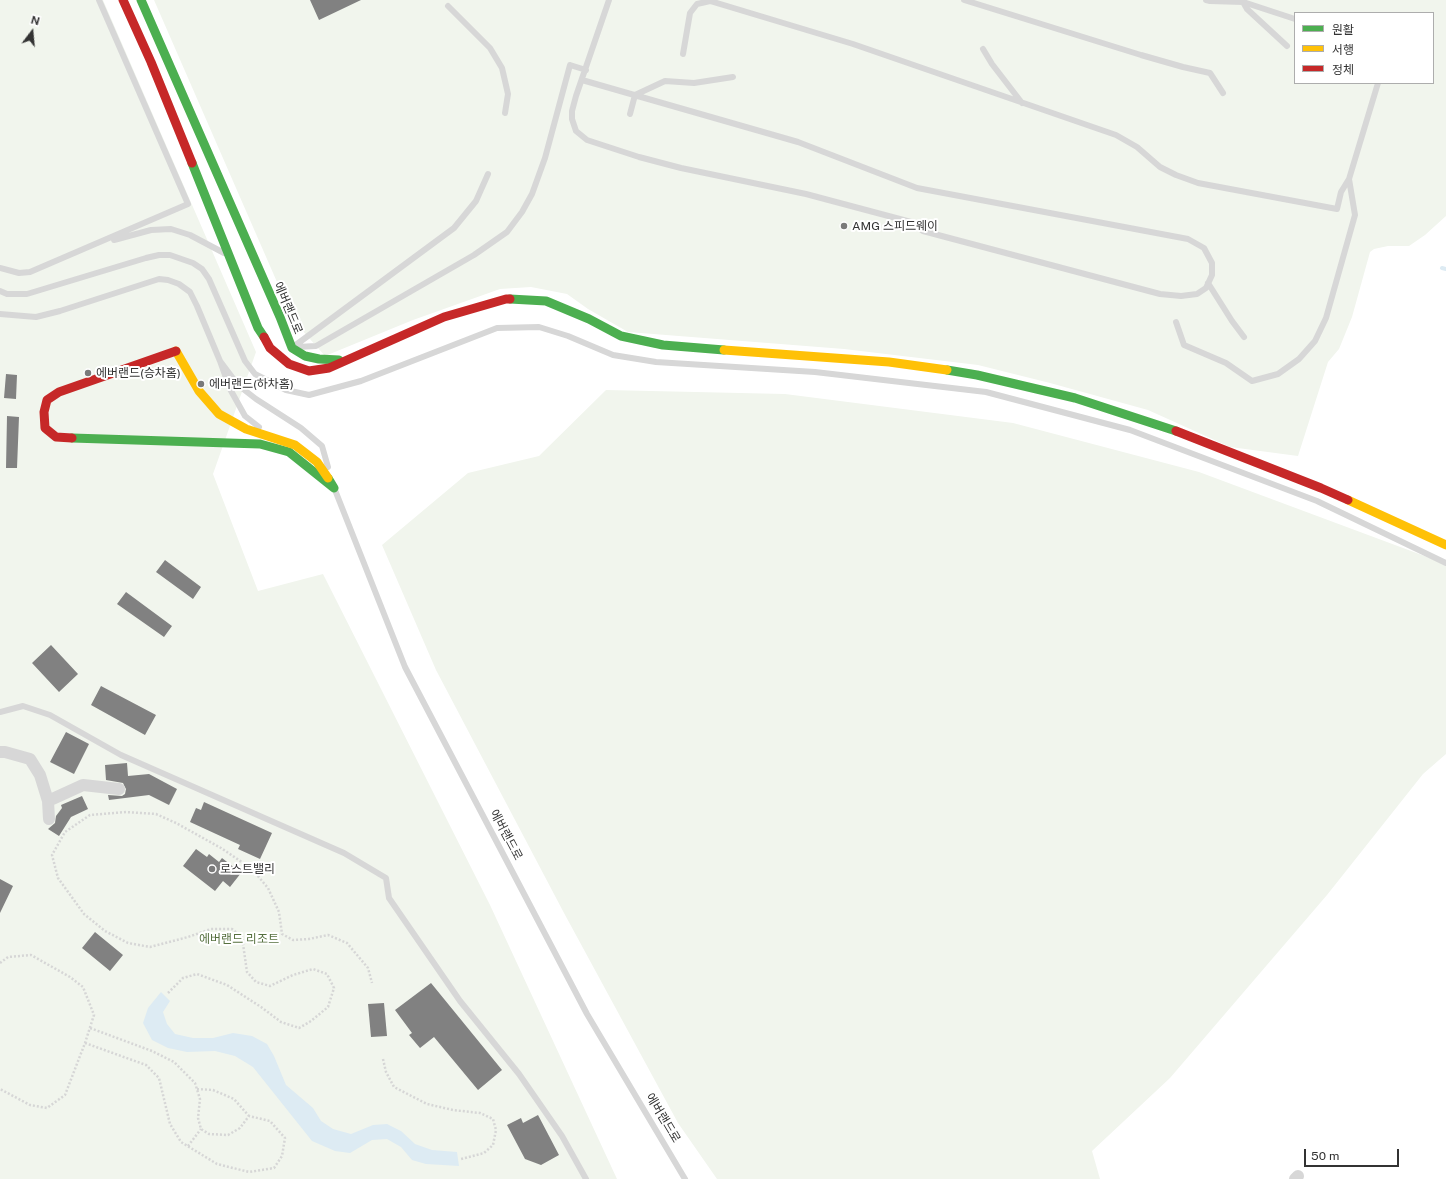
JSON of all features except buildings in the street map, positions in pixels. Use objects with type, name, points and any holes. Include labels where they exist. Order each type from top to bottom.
[{"type":"street","points":[[123,0],[151,62],[258,328],[270,348],[289,364],[310,371],[329,368],[444,318],[499,301],[506,299],[546,301],[589,319],[621,336],[663,345],[888,362],[977,375],[1075,398],[1164,426],[1321,488],[1446,545]]},
{"type":"street","name":"에버랜드로","points":[[141,0],[280,317],[292,348],[305,356],[319,359],[345,360]]},
{"type":"street","points":[[176,351],[199,391],[219,414],[246,429],[295,445],[317,462],[334,488],[289,452],[260,444],[56,437],[45,428],[44,412],[47,400],[59,392],[176,351]]},
{"type":"street","points":[[0,752],[30,759],[40,775],[48,801],[49,819]]},
{"type":"street","points":[[48,801],[83,785],[119,789]]},
{"type":"lane","points":[[0,268],[19,273],[30,272],[188,204],[99,0]]},
{"type":"lane","points":[[582,80],[798,142],[917,188],[1188,239],[1204,248],[1212,263],[1212,275],[1206,288],[1197,294],[1181,296],[1160,294],[923,231],[911,222],[806,194],[706,174],[639,157],[587,140],[576,131],[572,119],[572,111],[576,96],[609,0]]},
{"type":"lane","points":[[964,0],[1141,55],[1210,73],[1223,93]]},
{"type":"lane","points":[[1206,0],[1242,2],[1294,18]]},
{"type":"lane","points":[[684,54],[690,13],[697,4],[710,1],[853,44],[1116,135],[1137,147],[1160,166],[1176,175],[1198,183],[1337,210],[1341,192],[1349,179],[1378,84]]},
{"type":"lane","points":[[1242,2],[1247,9],[1287,46]]},
{"type":"lane","points":[[448,6],[490,48],[502,68],[508,94],[505,113]]},
{"type":"lane","points":[[983,49],[992,64],[1022,103]]},
{"type":"lane","points":[[292,348],[316,346],[474,255],[507,232],[522,212],[532,194],[545,158],[570,65],[586,70]]},
{"type":"lane","points":[[635,95],[665,81],[694,83],[732,77]]},
{"type":"lane","points":[[630,114],[635,95]]},
{"type":"lane","points":[[292,348],[454,228],[476,201],[488,174]]},
{"type":"lane","points":[[1176,322],[1184,344],[1226,363],[1252,381],[1278,374],[1299,359],[1315,341],[1326,318],[1355,215],[1349,179]]},
{"type":"lane","points":[[94,244],[151,230],[170,229],[190,235],[229,256]]},
{"type":"lane","points":[[0,291],[7,294],[27,294],[146,258],[160,255],[170,255],[193,263],[202,269],[209,279],[245,361],[255,374],[286,390],[309,395],[361,381],[497,328],[539,327],[568,336],[613,355],[656,362],[815,372],[986,392],[1130,430],[1317,501],[1446,562]]},
{"type":"lane","points":[[0,314],[36,317],[60,311],[159,279],[168,280],[179,284],[190,292],[220,360],[230,390],[246,416],[289,452]]},
{"type":"lane","points":[[1208,283],[1244,337]]},
{"type":"lane","name":"에버랜드로","points":[[220,360],[238,385],[256,399],[301,428],[322,446],[334,488],[405,667],[587,1014],[685,1179]]},
{"type":"lane","points":[[0,712],[23,706],[50,715],[121,755],[344,853],[386,878],[389,898],[460,1001],[519,1074],[562,1136],[586,1179]]},
{"type":"path","points":[[168,993],[183,978],[197,974],[227,985],[281,1022],[299,1028],[312,1021],[328,1007],[334,988],[327,974],[313,969],[293,975],[270,986],[256,982],[247,972],[242,937],[232,929],[211,929],[150,947],[128,943],[105,931],[84,914],[58,878],[52,855],[65,832],[90,816],[126,812],[156,814],[176,823],[221,848],[252,869],[268,888],[279,912],[282,934],[293,940],[309,939],[328,935],[347,943],[368,968],[372,983]]},
{"type":"path","points":[[0,963],[8,957],[31,955],[70,977],[83,987],[94,1015],[86,1043],[65,1095],[47,1108],[30,1105],[0,1089]]},
{"type":"path","points":[[90,1028],[152,1051],[174,1062],[195,1083],[200,1099],[198,1118],[201,1129],[209,1134],[228,1135],[240,1128],[249,1116]]},
{"type":"path","points":[[86,1043],[146,1065],[160,1078],[170,1124],[181,1142],[217,1164],[249,1172],[274,1168],[282,1156],[285,1138],[270,1121],[249,1116],[234,1099],[213,1090],[197,1089]]},
{"type":"path","points":[[383,1059],[386,1072],[394,1087],[428,1104],[453,1110],[480,1113],[493,1119],[496,1130],[493,1145],[484,1153],[461,1159]]},
{"type":"path","points":[[188,1146],[201,1129]]},
{"type":"green space","name":"에버랜드 리조트","points":[[0,0],[103,0],[256,352],[213,474],[258,591],[323,574],[490,905],[617,1179],[0,1179]]},
{"type":"green space","name":"AMG 스피드웨이","points":[[154,0],[1446,0],[1446,216],[1425,235],[1409,246],[1388,246],[1374,249],[1370,252],[1352,317],[1339,349],[1328,362],[1298,456],[1230,447],[1148,410],[978,365],[844,349],[628,332],[588,309],[567,294],[531,287],[500,289],[413,320],[325,356],[294,321]]},
{"type":"green space","points":[[606,390],[785,394],[1013,423],[1199,472],[1446,564],[1446,754],[1423,774],[1327,895],[1170,1078],[1092,1151],[1100,1179],[717,1179],[678,1123],[564,913],[436,670],[382,545],[468,473],[539,456]]},
{"type":"shaded area","points":[[161,992],[170,1001],[163,1012],[167,1024],[175,1034],[193,1038],[213,1038],[233,1033],[252,1036],[267,1044],[274,1056],[286,1085],[313,1108],[321,1121],[333,1129],[351,1134],[373,1125],[387,1124],[401,1131],[415,1144],[432,1150],[457,1152],[459,1166],[426,1164],[412,1160],[401,1147],[387,1139],[372,1140],[350,1153],[335,1151],[312,1141],[253,1067],[235,1056],[215,1051],[187,1052],[168,1048],[152,1040],[143,1023],[148,1008]]},
{"type":"waterway","points":[[1442,268],[1446,269]]},
{"type":"traffic: fast","points":[[141,0],[280,317],[292,348],[305,356],[319,359],[339,360]]},
{"type":"traffic: fast","points":[[192,163],[258,328],[264,337]]},
{"type":"traffic: fast","points":[[510,299],[546,301],[589,319],[621,336],[663,345],[724,350]]},
{"type":"traffic: fast","points":[[947,370],[977,375],[1075,398],[1176,431]]},
{"type":"traffic: fast","points":[[72,438],[260,444],[289,452],[334,488],[328,478]]},
{"type":"traffic: slow","points":[[724,350],[889,362],[947,370]]},
{"type":"traffic: slow","points":[[176,351],[199,391],[219,414],[246,429],[295,445],[317,462],[328,478]]},
{"type":"traffic: slow","points":[[1348,500],[1446,545]]},
{"type":"traffic: jam","points":[[123,0],[151,62],[192,163]]},
{"type":"traffic: jam","points":[[264,337],[270,348],[289,364],[309,371],[329,368],[444,317],[510,299]]},
{"type":"traffic: jam","points":[[72,438],[56,437],[45,428],[44,412],[47,400],[59,392],[176,351]]},
{"type":"traffic: jam","points":[[1176,431],[1348,500]]},
{"type":"place","name":"AMG 스피드웨이","points":[[844,226]]},
{"type":"place","name":"에버랜드(승차홈)","points":[[88,373]]},
{"type":"place","name":"에버랜드(하차홈)","points":[[201,384]]},
{"type":"place","name":"로스트밸리","points":[[212,869]]}]
